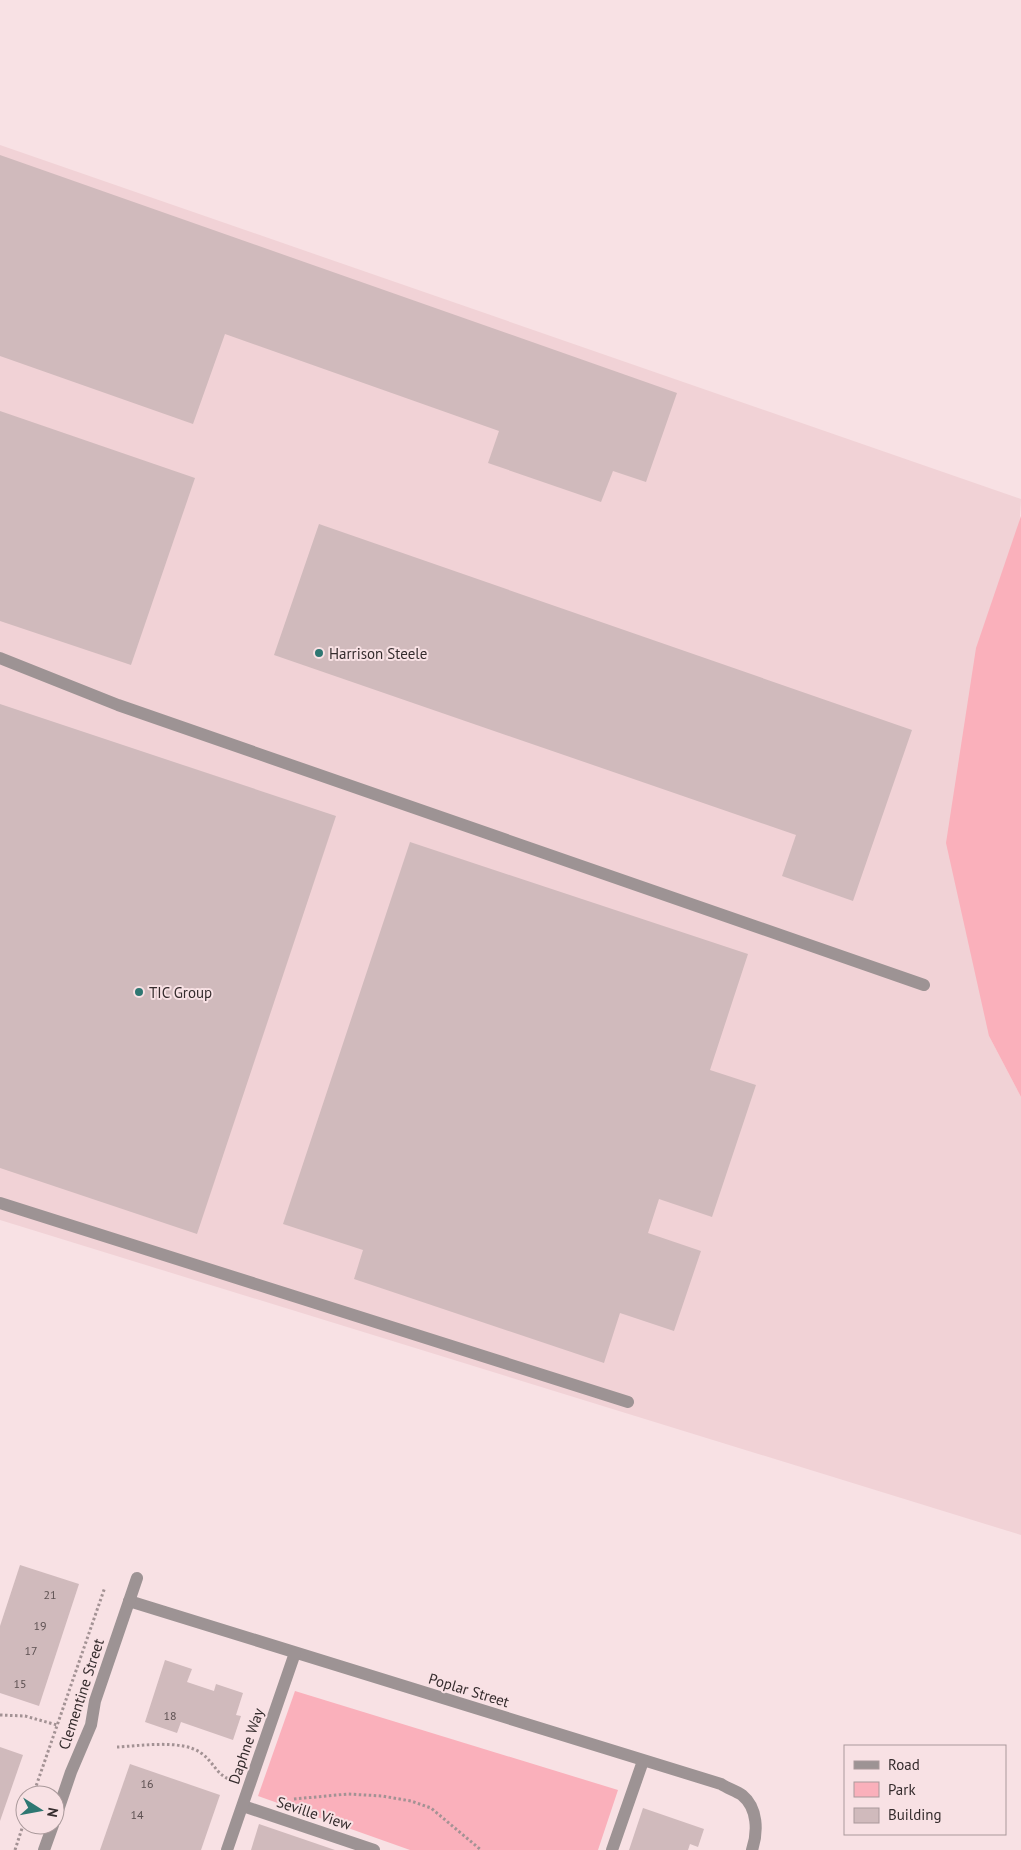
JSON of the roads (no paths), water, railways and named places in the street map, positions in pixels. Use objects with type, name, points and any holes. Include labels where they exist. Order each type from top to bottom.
[{"type":"street","points":[[0,658],[118,705],[924,986]]},
{"type":"street","points":[[0,1203],[628,1402]]},
{"type":"street","name":"Clementine Street","points":[[65,1790],[91,1725],[95,1701],[138,1578]]},
{"type":"street","name":"Poplar Street","points":[[129,1601],[721,1784],[741,1795],[751,1806],[755,1818],[756,1835],[752,1850]]},
{"type":"street","name":"Daphne Way","points":[[227,1850],[295,1653]]},
{"type":"street","points":[[612,1850],[643,1761]]},
{"type":"street","name":"Seville View","points":[[243,1806],[374,1850]]},
{"type":"street","points":[[44,1850],[49,1835]]},
{"type":"place","name":"Harrison Steele","points":[[319,653]]},
{"type":"place","name":"TIC Group","points":[[139,992]]}]
